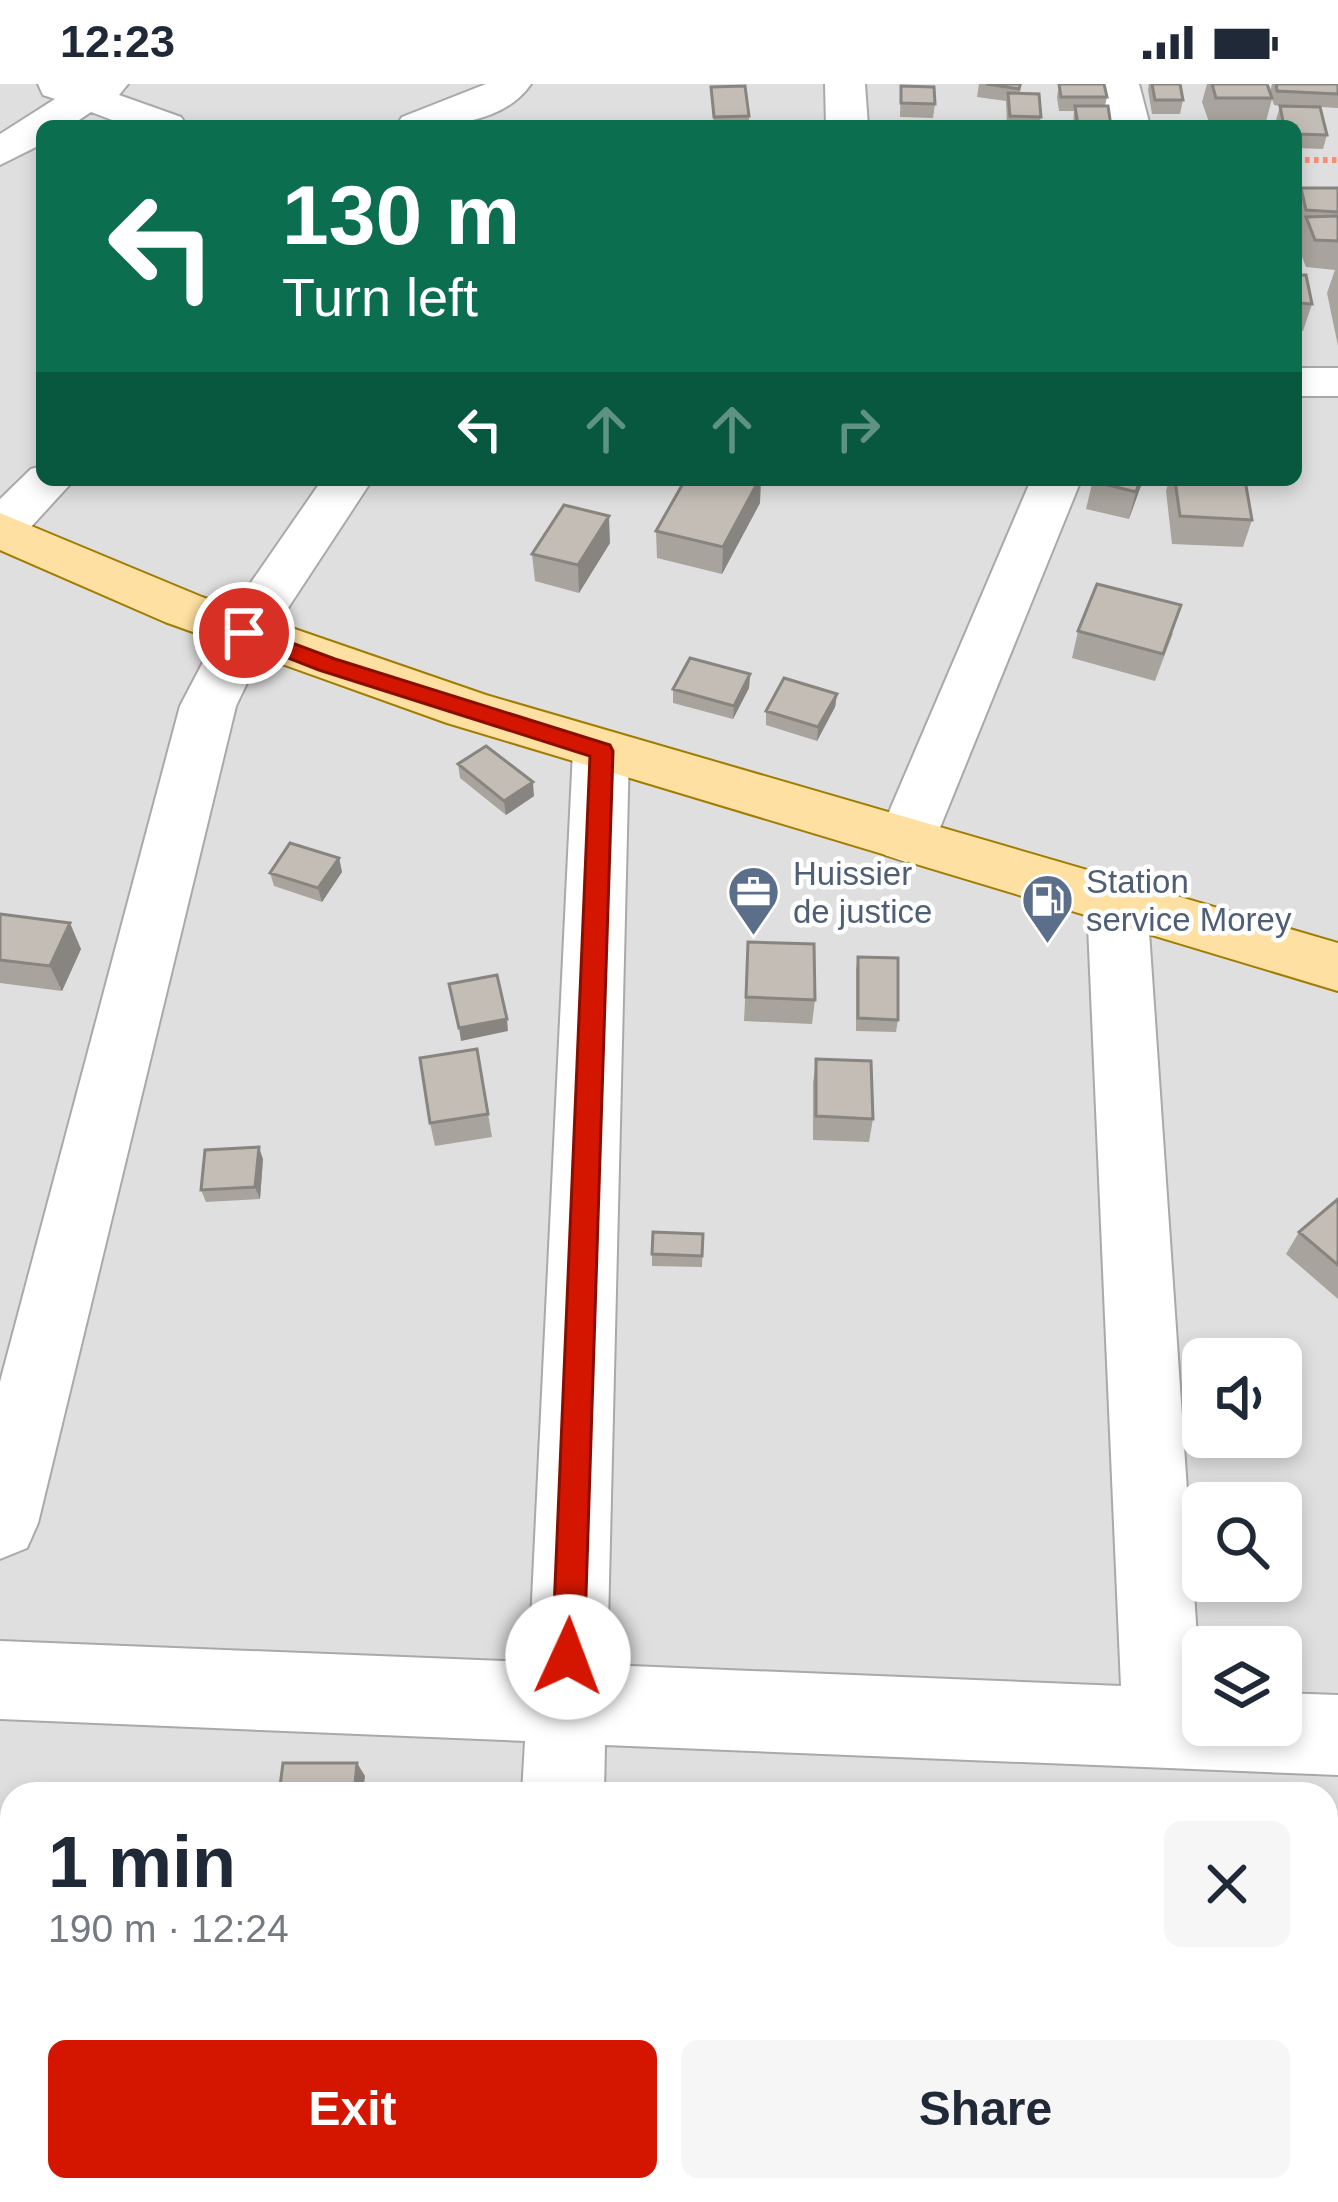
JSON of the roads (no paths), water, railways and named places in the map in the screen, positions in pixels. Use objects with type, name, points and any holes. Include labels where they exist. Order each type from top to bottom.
[{"type":"main road","points":[[0,530],[84,571],[327,665],[602,751],[1338,967]]},
{"type":"street","points":[[433,120],[498,95],[511,84]]},
{"type":"street","points":[[845,84],[848,120]]},
{"type":"street","points":[[1119,84],[1128,120]]},
{"type":"street","points":[[41,120],[82,88],[153,120]]},
{"type":"street","points":[[0,152],[36,124]]},
{"type":"street","points":[[1302,382],[1338,382]]},
{"type":"street","points":[[0,530],[43,486]]},
{"type":"street","points":[[0,1523],[208,706],[244,633],[343,486]]},
{"type":"street","points":[[906,840],[1054,486]]},
{"type":"street","points":[[563,1782],[602,751]]},
{"type":"street","points":[[1117,902],[1163,1728]]},
{"type":"street","points":[[0,1680],[1338,1735]]},
{"type":"place","name":"Huissier de justice","points":[[754,938]]},
{"type":"place","name":"Station service Morey","points":[[1047,946]]}]
